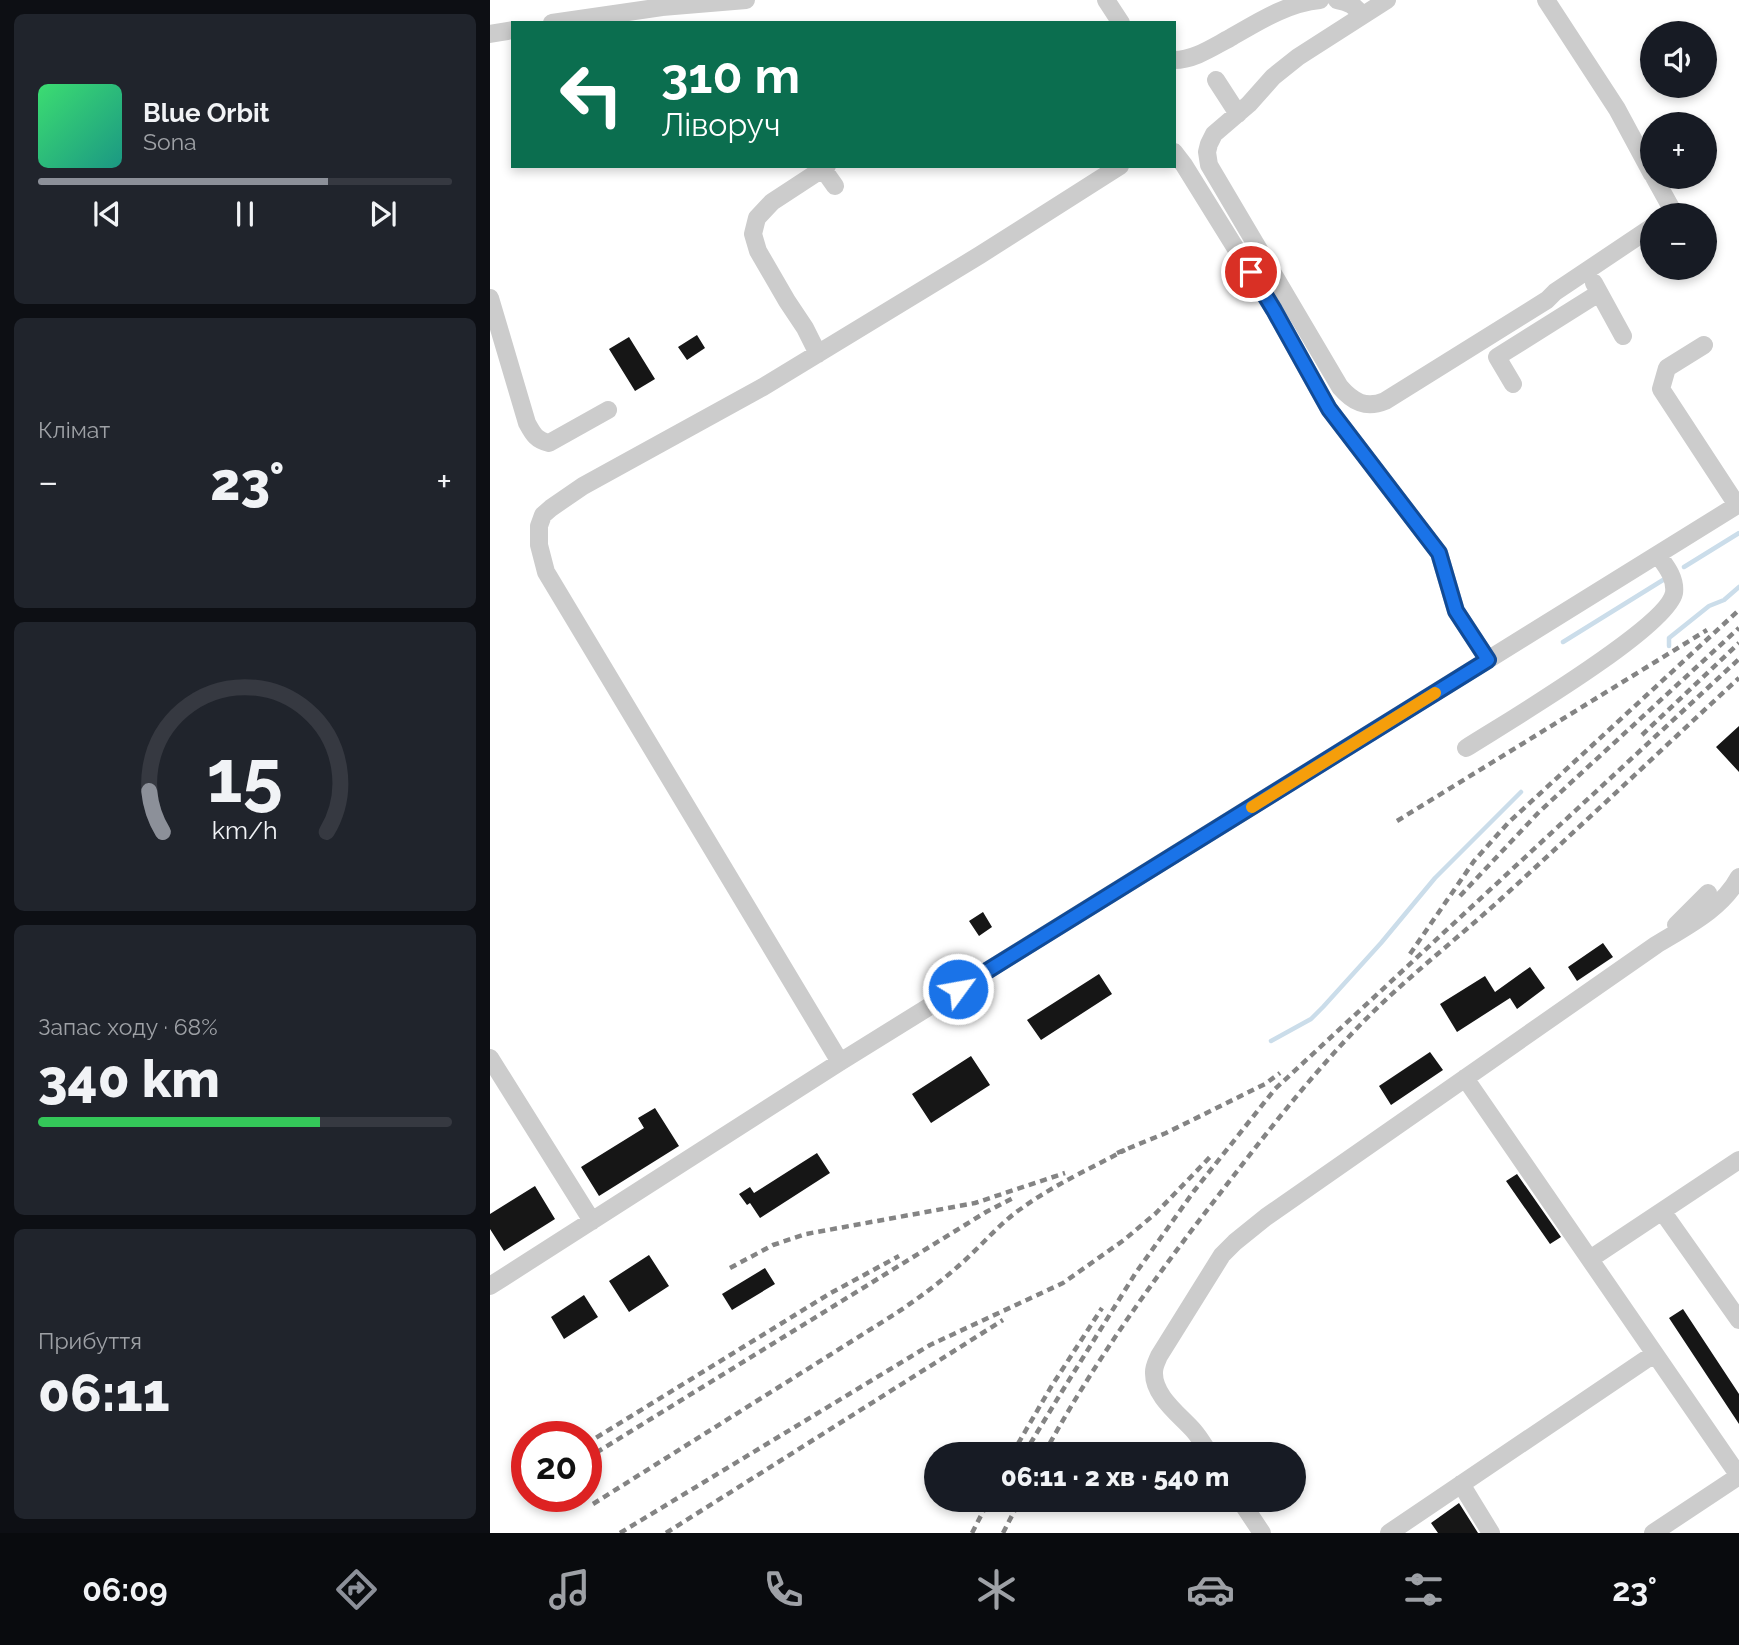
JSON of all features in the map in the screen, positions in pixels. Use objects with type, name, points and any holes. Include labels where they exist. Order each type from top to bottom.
[{"type":"lane","points":[[566,21],[663,7],[746,0]]},
{"type":"lane","points":[[1106,0],[1120,21]]},
{"type":"lane","points":[[1176,60],[1202,52],[1292,6],[1320,0]]},
{"type":"lane","points":[[1337,0],[1347,2],[1362,15]]},
{"type":"lane","points":[[1387,0],[1286,65],[1238,114],[1218,129],[1207,152],[1209,165],[1340,387],[1357,402],[1371,405],[1385,401],[1548,300],[1555,292],[1640,235]]},
{"type":"lane","points":[[1546,0],[1617,109],[1640,151]]},
{"type":"lane","points":[[490,34],[511,30]]},
{"type":"lane","points":[[1216,80],[1238,114]]},
{"type":"lane","points":[[1176,155],[1274,310],[1329,409],[1439,553],[1456,611],[1488,660]]},
{"type":"lane","points":[[818,354],[758,251],[753,234],[757,218],[772,202],[823,168]]},
{"type":"lane","points":[[826,168],[835,186]]},
{"type":"lane","points":[[840,1062],[546,572],[539,526],[543,515],[583,486],[763,387],[981,255],[1117,168]]},
{"type":"lane","points":[[1587,271],[1623,336]]},
{"type":"lane","points":[[1513,384],[1497,357],[1599,293]]},
{"type":"lane","points":[[490,298],[534,436],[549,443],[608,410]]},
{"type":"lane","points":[[490,1286],[840,1062],[1738,504],[1661,389],[1667,368],[1704,345]]},
{"type":"lane","points":[[1466,748],[1582,674],[1660,614],[1671,601],[1674,590],[1670,571],[1658,555]]},
{"type":"lane","points":[[1202,1442],[1194,1430],[1178,1417],[1161,1393],[1155,1381],[1154,1370],[1159,1356],[1223,1255],[1235,1242],[1266,1217],[1465,1078],[1708,912],[1723,900],[1739,877]]},
{"type":"lane","points":[[1656,945],[1707,892]]},
{"type":"lane","points":[[490,1058],[592,1221]]},
{"type":"lane","points":[[1465,1078],[1739,1476],[1653,1533]]},
{"type":"lane","points":[[1590,1259],[1739,1160]]},
{"type":"lane","points":[[1662,1211],[1739,1320]]},
{"type":"lane","points":[[1389,1533],[1654,1354]]},
{"type":"lane","points":[[1461,1484],[1491,1533]]},
{"type":"lane","points":[[1248,1512],[1262,1533]]},
{"type":"building","points":[[697,335],[705,348],[687,360],[678,347]]},
{"type":"building","points":[[629,337],[655,379],[635,391],[609,349]]},
{"type":"building","points":[[1739,726],[1739,772],[1716,747]]},
{"type":"building","points":[[983,912],[992,927],[979,936],[969,921]]},
{"type":"building","points":[[1603,943],[1613,957],[1577,981],[1568,967]]},
{"type":"building","points":[[1530,967],[1545,988],[1517,1009],[1510,998],[1457,1032],[1440,1004],[1485,976],[1495,992]]},
{"type":"building","points":[[1099,974],[1112,994],[1041,1040],[1027,1020]]},
{"type":"building","points":[[1430,1052],[1443,1070],[1391,1105],[1379,1086]]},
{"type":"building","points":[[971,1056],[990,1085],[931,1123],[912,1094]]},
{"type":"building","points":[[655,1108],[679,1146],[599,1196],[581,1167],[644,1128],[638,1118]]},
{"type":"building","points":[[817,1153],[830,1173],[760,1218],[750,1203],[747,1205],[739,1194],[750,1187],[754,1193]]},
{"type":"building","points":[[1517,1174],[1561,1237],[1550,1244],[1506,1181]]},
{"type":"building","points":[[535,1186],[555,1219],[504,1251],[490,1229],[490,1214]]},
{"type":"building","points":[[649,1255],[669,1286],[629,1312],[609,1281]]},
{"type":"building","points":[[765,1268],[775,1284],[732,1310],[722,1294]]},
{"type":"building","points":[[584,1295],[598,1317],[564,1339],[551,1317]]},
{"type":"building","points":[[1683,1309],[1739,1394],[1739,1424],[1669,1318]]},
{"type":"building","points":[[1459,1503],[1478,1533],[1438,1533],[1431,1523]]},
{"type":"waterway","points":[[1684,567],[1739,533]]},
{"type":"waterway","points":[[1563,642],[1663,580]]},
{"type":"waterway","points":[[1669,646],[1669,638],[1709,606],[1724,600],[1739,587]]},
{"type":"waterway","points":[[1271,1041],[1311,1019],[1381,943],[1435,878],[1521,792]]},
{"type":"railway","points":[[1410,954],[1474,861],[1508,823],[1739,610]]},
{"type":"railway","points":[[1460,896],[1539,812],[1739,628]]},
{"type":"railway","points":[[1397,821],[1707,630]]},
{"type":"railway","points":[[1642,735],[1739,643]]},
{"type":"railway","points":[[1031,1442],[1135,1274],[1194,1191],[1275,1089],[1739,659]]},
{"type":"railway","points":[[1051,1442],[1085,1383],[1154,1281],[1261,1140],[1349,1036],[1384,1001],[1502,898],[1739,678]]},
{"type":"railway","points":[[1117,1153],[1166,1133],[1265,1084],[1280,1073]]},
{"type":"railway","points":[[602,1498],[895,1314],[947,1276],[1022,1208],[1060,1184],[1125,1150]]},
{"type":"railway","points":[[620,1533],[930,1345],[1063,1283],[1124,1240],[1156,1213],[1210,1157]]},
{"type":"railway","points":[[730,1268],[773,1245],[806,1234],[975,1203],[1065,1173]]},
{"type":"railway","points":[[602,1449],[986,1212],[1013,1198]]},
{"type":"railway","points":[[602,1434],[829,1294],[899,1256]]},
{"type":"railway","points":[[1019,1442],[1102,1308]]},
{"type":"railway","points":[[666,1533],[1003,1320]]},
{"type":"railway","points":[[972,1533],[983,1512]]},
{"type":"railway","points":[[1003,1533],[1014,1512]]},
{"type":"slow traffic","points":[[1252,807],[1435,693]]},
{"type":"route","points":[[958,989],[1488,660],[1456,611],[1442,559],[1433,543],[1329,409],[1251,272]]}]
